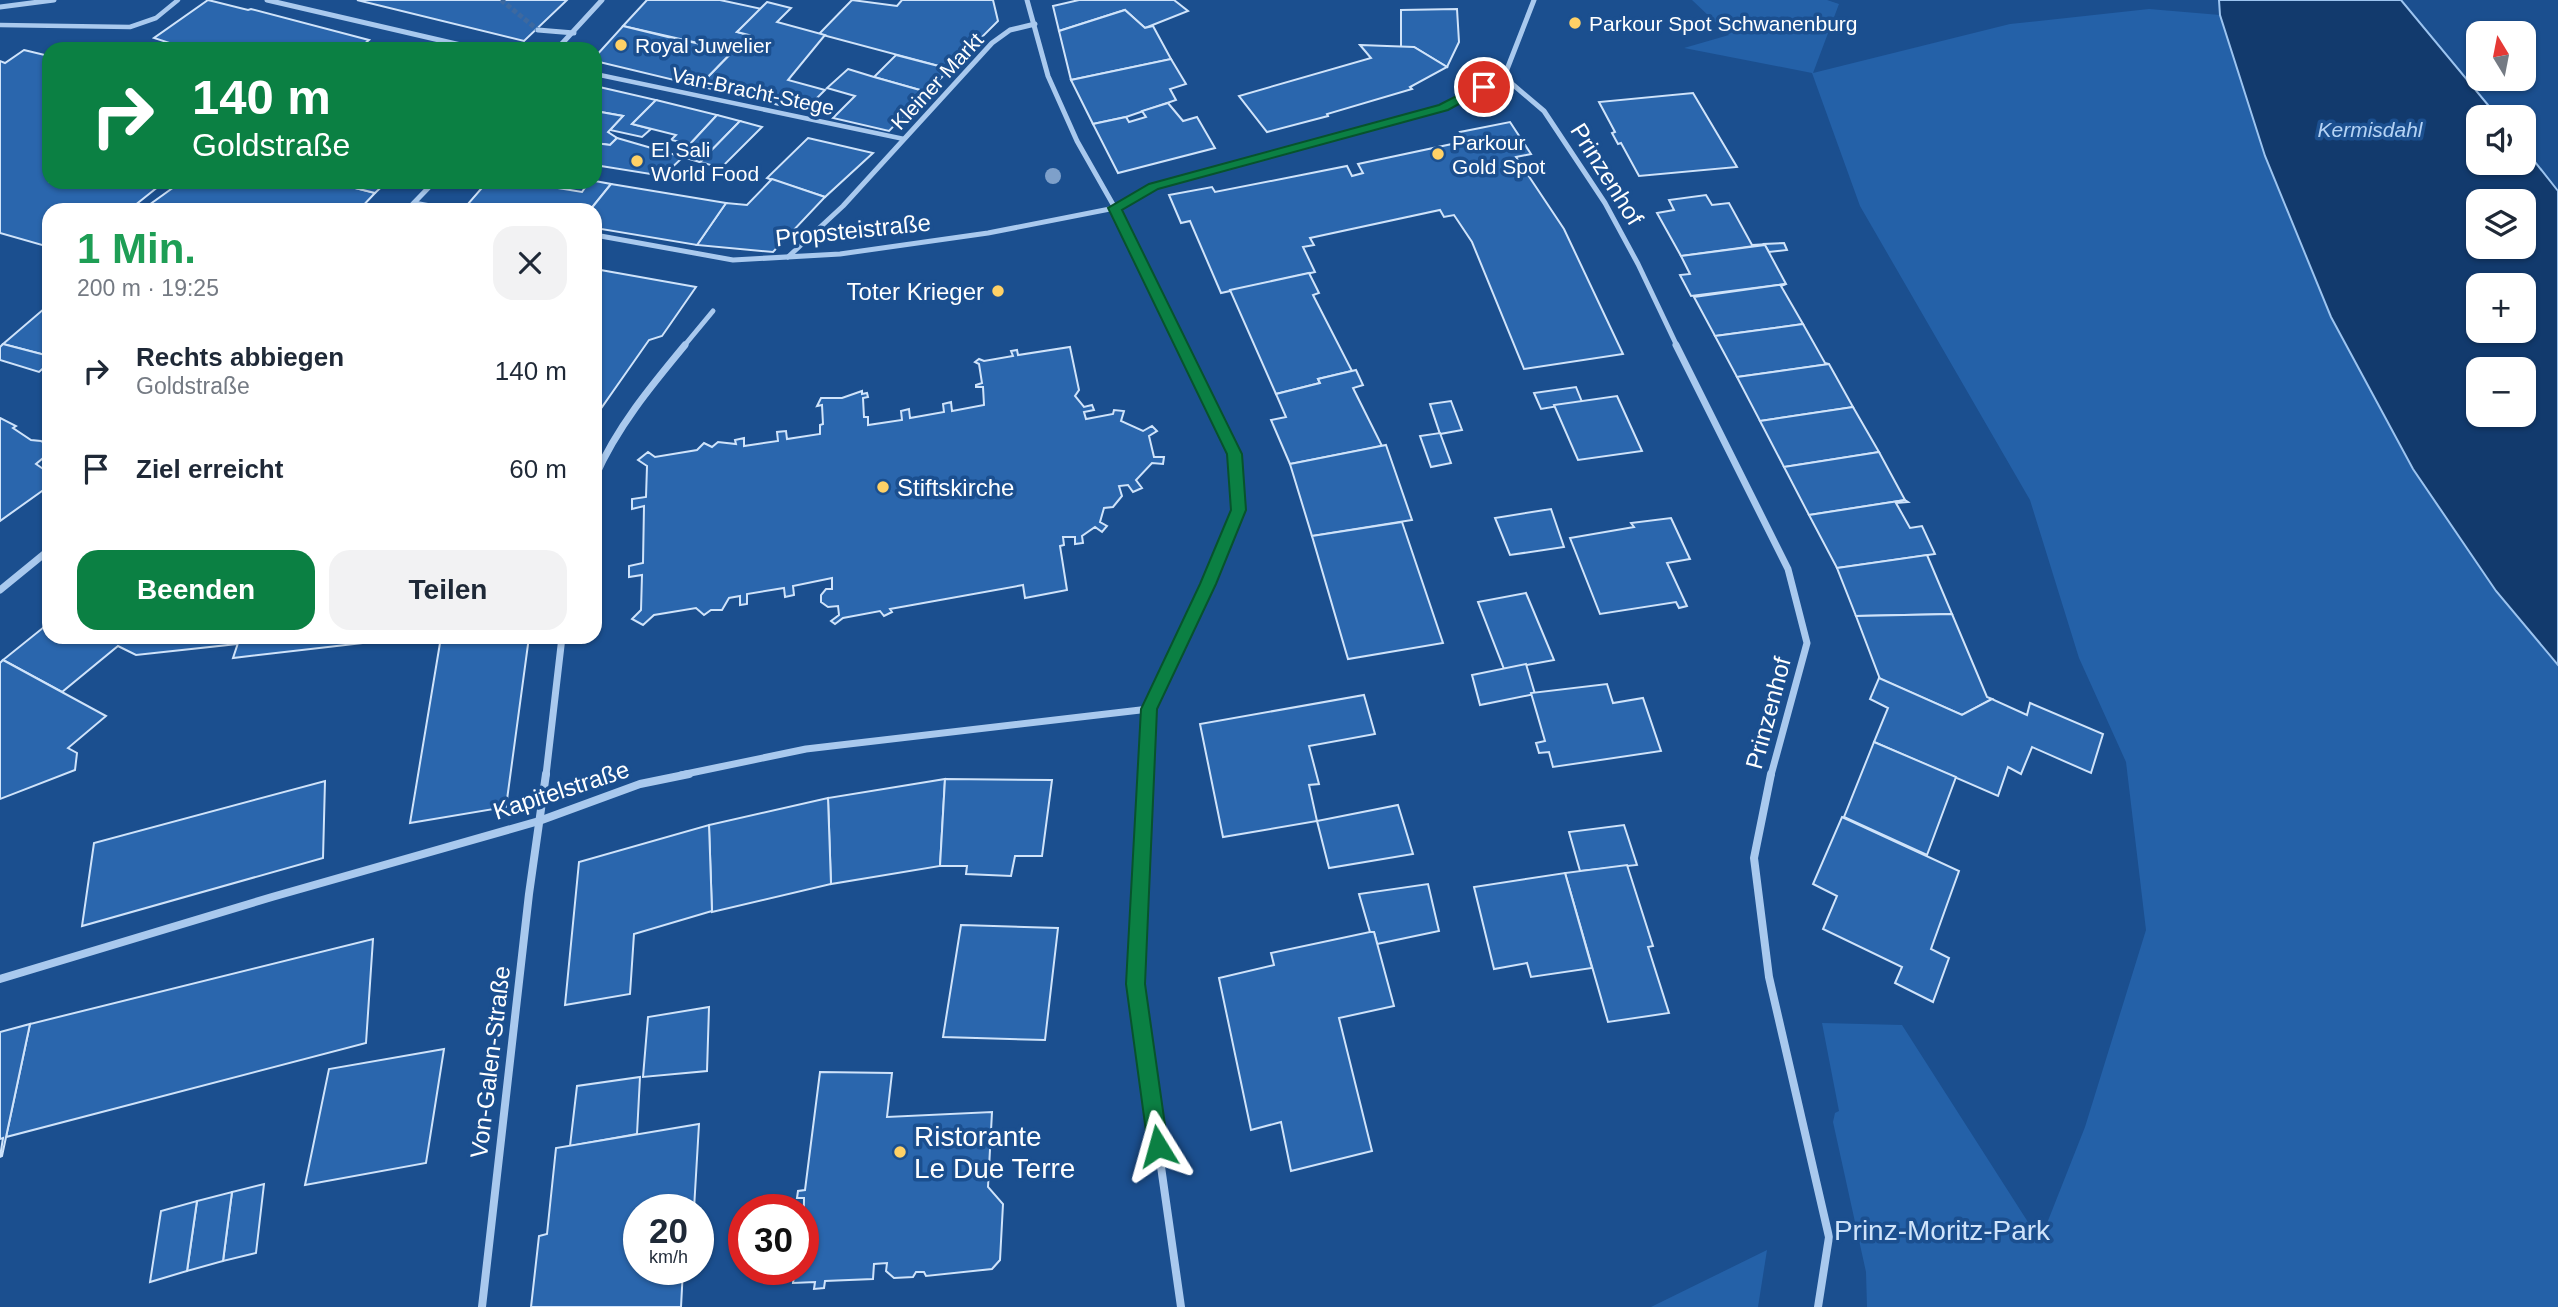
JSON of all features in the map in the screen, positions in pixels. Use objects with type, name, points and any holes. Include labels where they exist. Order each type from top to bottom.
[{"type":"street","points":[[0,7],[54,0]]},
{"type":"street","points":[[267,0],[448,42]]},
{"type":"street","points":[[565,42],[602,0]]},
{"type":"street","points":[[1027,0],[1048,76],[1077,141],[1115,208],[1235,454],[1238,510],[1208,584],[1149,709],[1135,984],[1181,1307]]},
{"type":"street","points":[[1504,77],[1534,0]]},
{"type":"street","name":"Kleiner Markt","points":[[788,258],[843,205],[992,43],[1010,30],[1035,24]]},
{"type":"street","points":[[537,30],[574,33]]},
{"type":"street","name":"Propsteistraße","points":[[602,236],[733,260],[840,254],[988,233],[1115,208],[1153,186],[1444,107],[1504,77]]},
{"type":"street","name":"Prinzenhof","points":[[1504,77],[1544,111],[1605,203],[1639,264],[1696,387],[1788,569],[1807,643],[1775,753],[1754,858],[1769,977],[1829,1237],[1818,1307]]},
{"type":"street","points":[[414,203],[427,189]]},
{"type":"street","points":[[602,458],[713,311]]},
{"type":"street","points":[[0,590],[42,556]]},
{"type":"street","name":"Von-Galen-Straße","points":[[482,1307],[561,644]]},
{"type":"street","name":"Kapitelstraße","points":[[0,979],[285,893],[539,821],[640,784],[806,749],[1149,709]]},
{"type":"lane","points":[[0,25],[130,27],[141,25],[171,9],[178,0]]},
{"type":"lane","name":"Van-Bracht-Stege","points":[[602,75],[904,139]]},
{"type":"green space","points":[[1692,0],[1827,0],[1839,4],[1813,73],[2010,24],[2149,9],[2220,15],[2265,156],[2331,317],[2413,469],[2496,591],[2558,665],[2558,1307],[1867,1307],[1866,1272],[1833,1122],[1835,1113],[1839,1111],[1822,1023],[1902,1025],[2040,1241],[2085,1127],[2146,930],[2126,762],[2079,658],[2030,500],[1860,206],[1812,73],[1684,48],[1729,35]]},
{"type":"green space","name":"Prinz-Moritz-Park","points":[[1767,1250],[1758,1307],[1651,1307]]},
{"type":"water","name":"Kermisdahl","points":[[2219,0],[2401,0],[2466,78],[2466,91],[2476,91],[2488,105],[2466,105],[2466,175],[2536,175],[2536,163],[2558,191],[2558,665],[2496,591],[2413,469],[2331,317],[2265,156],[2220,15]]},
{"type":"building","points":[[208,0],[369,40],[166,42],[154,38]]},
{"type":"building","points":[[357,0],[567,0],[524,41]]},
{"type":"building","points":[[647,0],[720,0],[762,9],[737,32],[749,35],[733,51],[623,26]]},
{"type":"building","points":[[852,0],[897,6],[902,0],[993,0],[998,21],[950,69],[819,34]]},
{"type":"building","points":[[1079,0],[1174,0],[1188,11],[1145,28],[1125,10],[1059,31],[1053,6]]},
{"type":"building","points":[[767,2],[791,8],[777,22],[825,35],[788,80],[825,90],[804,111],[699,86],[749,35],[737,32]]},
{"type":"building","points":[[1457,9],[1459,42],[1447,67],[1414,47],[1401,47],[1401,10]]},
{"type":"building","points":[[1125,10],[1145,28],[1153,26],[1171,59],[1071,80],[1059,31]]},
{"type":"building","points":[[623,26],[733,51],[699,86],[602,63],[602,49]]},
{"type":"building","points":[[1360,45],[1414,47],[1447,67],[1410,87],[1412,89],[1267,132],[1239,96],[1371,58]]},
{"type":"building","points":[[24,50],[42,54],[42,189],[155,189],[138,203],[42,203],[42,245],[0,233],[0,61],[5,63]]},
{"type":"building","points":[[896,55],[950,69],[927,92],[874,77]]},
{"type":"building","points":[[1171,59],[1186,84],[1170,89],[1176,100],[1126,117],[1093,124],[1071,80]]},
{"type":"building","points":[[848,69],[927,92],[889,131],[833,118],[855,96],[827,88]]},
{"type":"building","points":[[602,88],[656,100],[632,124],[651,129],[642,137],[610,130],[623,116],[602,112]]},
{"type":"building","points":[[1693,93],[1737,167],[1639,176],[1621,143],[1618,144],[1612,133],[1615,132],[1599,102]]},
{"type":"building","points":[[656,100],[717,115],[690,144],[671,140],[676,135],[632,124]]},
{"type":"building","points":[[1168,103],[1183,121],[1197,117],[1215,148],[1118,173],[1093,124],[1126,117],[1129,122],[1146,117],[1142,111]]},
{"type":"building","points":[[602,112],[623,116],[608,132],[617,138],[610,145],[602,144]]},
{"type":"building","points":[[717,115],[740,121],[700,162],[679,156]]},
{"type":"building","points":[[740,121],[762,127],[721,168],[700,162]]},
{"type":"building","points":[[1510,122],[1531,154],[1516,157],[1564,229],[1623,354],[1524,369],[1472,242],[1454,215],[1444,217],[1440,210],[1310,238],[1314,245],[1303,247],[1315,272],[1221,293],[1190,221],[1181,223],[1169,195],[1212,187],[1215,192],[1347,166],[1352,176],[1363,173],[1358,164],[1466,141],[1460,132]]},
{"type":"building","name":"El Sali World Food","points":[[617,138],[683,157],[663,176],[602,166],[602,144],[610,145]]},
{"type":"building","points":[[808,138],[873,153],[825,197],[767,178]]},
{"type":"building","points":[[772,179],[825,197],[773,252],[697,245],[726,203],[747,205]]},
{"type":"building","points":[[602,182],[611,184],[596,203],[469,203],[481,189],[564,189],[582,192],[584,189],[602,189]]},
{"type":"building","points":[[611,184],[726,203],[697,245],[602,229],[602,203],[596,203]]},
{"type":"building","points":[[171,189],[359,189],[375,193],[366,203],[152,203]]},
{"type":"building","points":[[359,189],[379,189],[375,193]]},
{"type":"building","points":[[1706,195],[1712,205],[1729,203],[1752,245],[1769,244],[1681,256],[1657,213],[1674,210],[1669,200]]},
{"type":"building","points":[[1784,243],[1787,250],[1769,252],[1764,244]]},
{"type":"building","points":[[1765,245],[1786,284],[1691,296],[1680,275],[1690,274],[1681,256]]},
{"type":"building","points":[[602,270],[696,287],[662,336],[649,340],[602,407]]},
{"type":"building","points":[[1309,273],[1319,293],[1313,295],[1352,371],[1318,379],[1320,383],[1276,394],[1230,290]]},
{"type":"building","points":[[1786,284],[1781,286],[1803,324],[1715,336],[1694,297]]},
{"type":"building","points":[[42,311],[42,354],[3,344]]},
{"type":"building","points":[[1803,324],[1825,363],[1829,364],[1737,377],[1715,336]]},
{"type":"building","points":[[3,344],[42,354],[42,369],[39,372],[0,360],[0,347]]},
{"type":"building","name":"Stiftskirche","points":[[1070,347],[1079,390],[1075,396],[1084,407],[1092,405],[1094,410],[1084,412],[1086,419],[1113,414],[1114,410],[1124,411],[1121,421],[1143,431],[1152,426],[1157,431],[1149,436],[1154,457],[1164,457],[1163,464],[1152,463],[1136,480],[1142,488],[1133,492],[1128,485],[1119,486],[1122,496],[1113,507],[1104,508],[1100,522],[1107,526],[1102,532],[1095,527],[1082,536],[1083,543],[1075,544],[1075,537],[1063,537],[1064,545],[1060,546],[1067,590],[1025,598],[1023,585],[890,609],[892,612],[884,616],[880,611],[843,618],[835,624],[831,621],[839,615],[838,606],[828,607],[821,602],[821,595],[826,589],[832,589],[832,578],[793,586],[794,595],[785,597],[784,588],[747,594],[747,604],[740,605],[740,596],[729,598],[722,610],[711,610],[704,615],[696,608],[654,615],[643,625],[632,619],[641,610],[642,575],[629,577],[629,566],[643,563],[644,506],[632,509],[632,499],[646,497],[647,466],[638,460],[648,452],[655,457],[697,450],[704,443],[712,447],[718,442],[736,444],[735,440],[744,438],[744,446],[778,441],[777,432],[786,431],[787,439],[820,434],[820,425],[823,424],[822,405],[817,406],[821,398],[842,398],[862,391],[862,394],[867,393],[868,397],[863,398],[864,417],[868,417],[868,425],[902,420],[901,411],[909,409],[910,418],[944,412],[943,404],[951,402],[952,411],[984,405],[983,387],[976,387],[982,383],[979,364],[975,362],[979,359],[984,361],[1013,356],[1011,351],[1017,350],[1018,355]]},
{"type":"building","points":[[1829,364],[1853,407],[1760,421],[1737,377]]},
{"type":"building","points":[[1356,370],[1363,385],[1353,388],[1382,446],[1290,464],[1271,420],[1286,417],[1276,394],[1320,383],[1318,379]]},
{"type":"building","points":[[1576,387],[1582,402],[1541,409],[1534,393]]},
{"type":"building","points":[[1617,396],[1642,451],[1578,460],[1554,405]]},
{"type":"building","points":[[1451,401],[1462,430],[1440,434],[1430,404]]},
{"type":"building","points":[[1853,407],[1879,452],[1784,467],[1760,421]]},
{"type":"building","points":[[0,418],[16,426],[13,428],[31,440],[42,442],[42,459],[36,464],[42,468],[42,491],[0,521]]},
{"type":"building","points":[[1440,433],[1451,463],[1431,467],[1420,436]]},
{"type":"building","points":[[1386,445],[1412,520],[1312,536],[1290,464]]},
{"type":"building","points":[[1879,452],[1905,500],[1809,515],[1784,467]]},
{"type":"building","points":[[1905,500],[1908,502],[1896,503],[1910,528],[1922,526],[1935,554],[1837,568],[1809,515]]},
{"type":"building","points":[[1551,509],[1564,547],[1510,555],[1495,518]]},
{"type":"building","points":[[1671,518],[1690,559],[1667,563],[1687,606],[1679,608],[1676,602],[1600,614],[1570,538],[1634,527],[1631,523]]},
{"type":"building","points":[[1402,522],[1443,643],[1348,659],[1312,536]]},
{"type":"building","points":[[1927,555],[1952,614],[1856,616],[1837,568]]},
{"type":"building","points":[[1526,593],[1554,660],[1504,669],[1478,602]]},
{"type":"building","points":[[1952,614],[1987,697],[1992,699],[1962,715],[1880,679],[1856,616]]},
{"type":"building","points":[[42,629],[42,644],[237,644],[136,655],[118,646],[62,692],[3,660]]},
{"type":"building","points":[[238,644],[354,644],[233,658]]},
{"type":"building","points":[[440,644],[528,644],[506,807],[410,823]]},
{"type":"building","points":[[3,660],[106,716],[68,748],[77,753],[75,770],[0,799],[0,663]]},
{"type":"building","points":[[1526,664],[1535,694],[1480,705],[1472,675]]},
{"type":"building","points":[[1879,678],[1962,715],[1992,699],[2027,715],[2030,703],[2103,734],[2091,773],[2032,747],[2021,774],[2008,767],[1998,796],[1874,742],[1888,708],[1870,699]]},
{"type":"building","points":[[1607,684],[1613,703],[1643,698],[1661,751],[1553,767],[1549,752],[1539,753],[1536,743],[1545,741],[1531,693]]},
{"type":"building","points":[[1364,695],[1375,734],[1309,746],[1319,784],[1309,785],[1317,821],[1223,837],[1200,724]]},
{"type":"building","points":[[1874,742],[1956,777],[1927,855],[1844,817]]},
{"type":"building","points":[[945,779],[940,866],[831,884],[828,798]]},
{"type":"building","points":[[945,779],[1052,780],[1042,856],[1015,856],[1011,876],[966,874],[967,866],[940,866]]},
{"type":"building","points":[[325,781],[323,858],[82,926],[94,843]]},
{"type":"building","points":[[828,798],[831,884],[712,912],[709,825]]},
{"type":"building","points":[[1398,805],[1413,854],[1329,868],[1317,821]]},
{"type":"building","points":[[1842,817],[1959,871],[1931,949],[1949,958],[1933,1002],[1895,983],[1902,967],[1823,929],[1837,896],[1813,884]]},
{"type":"building","points":[[709,825],[712,911],[634,934],[630,994],[565,1005],[579,862]]},
{"type":"building","points":[[1624,825],[1637,865],[1580,871],[1569,832]]},
{"type":"building","points":[[1627,865],[1653,946],[1648,947],[1669,1013],[1608,1022],[1565,873]]},
{"type":"building","points":[[1565,873],[1592,968],[1531,977],[1527,963],[1494,969],[1474,887]]},
{"type":"building","points":[[1428,884],[1439,931],[1377,944],[1374,932],[1370,932],[1359,894]]},
{"type":"building","points":[[961,925],[1058,928],[1045,1040],[943,1037]]},
{"type":"building","points":[[1374,932],[1394,1006],[1339,1018],[1372,1151],[1291,1171],[1281,1122],[1251,1130],[1219,978],[1274,965],[1271,953]]},
{"type":"building","points":[[373,939],[366,1043],[6,1137],[30,1024]]},
{"type":"building","points":[[709,1007],[707,1071],[643,1077],[648,1017]]},
{"type":"building","points":[[30,1024],[0,1157],[3,1138],[0,1139],[0,1032]]},
{"type":"building","points":[[444,1049],[426,1163],[305,1185],[329,1069]]},
{"type":"building","name":"Ristorante Le Due Terre","points":[[820,1072],[892,1073],[887,1117],[992,1112],[988,1187],[1003,1204],[1000,1260],[992,1269],[926,1276],[924,1272],[916,1272],[913,1277],[894,1278],[886,1271],[887,1263],[874,1264],[873,1279],[825,1281],[824,1288],[814,1289],[815,1285],[819,1285],[819,1194],[798,1194],[798,1191],[805,1190]]},
{"type":"building","points":[[640,1077],[637,1134],[570,1146],[577,1086]]},
{"type":"building","points":[[699,1124],[695,1194],[623,1194],[623,1285],[682,1285],[681,1307],[531,1307],[539,1236],[547,1234],[556,1148]]},
{"type":"building","points":[[264,1184],[256,1253],[223,1261],[232,1192]]},
{"type":"building","points":[[232,1192],[223,1261],[187,1271],[197,1201]]},
{"type":"building","points":[[197,1201],[187,1271],[150,1282],[161,1211]]},
{"type":"tunnel","points":[[501,0],[538,30]]},
{"type":"place","name":"Parkour Spot Schwanenburg","points":[[1575,23]]},
{"type":"place","name":"Royal Juwelier","points":[[621,45]]},
{"type":"place","name":"Parkour Gold Spot","points":[[1438,154]]},
{"type":"place","name":"El Sali World Food","points":[[637,161]]},
{"type":"place","name":"Toter Krieger","points":[[998,291]]},
{"type":"place","name":"Stiftskirche","points":[[883,487]]},
{"type":"place","name":"Ristorante Le Due Terre","points":[[900,1152]]},
{"type":"route","points":[[1158,1146],[1135,984],[1149,709],[1208,584],[1238,510],[1235,454],[1115,208],[1153,186],[1444,107],[1484,87]]}]
